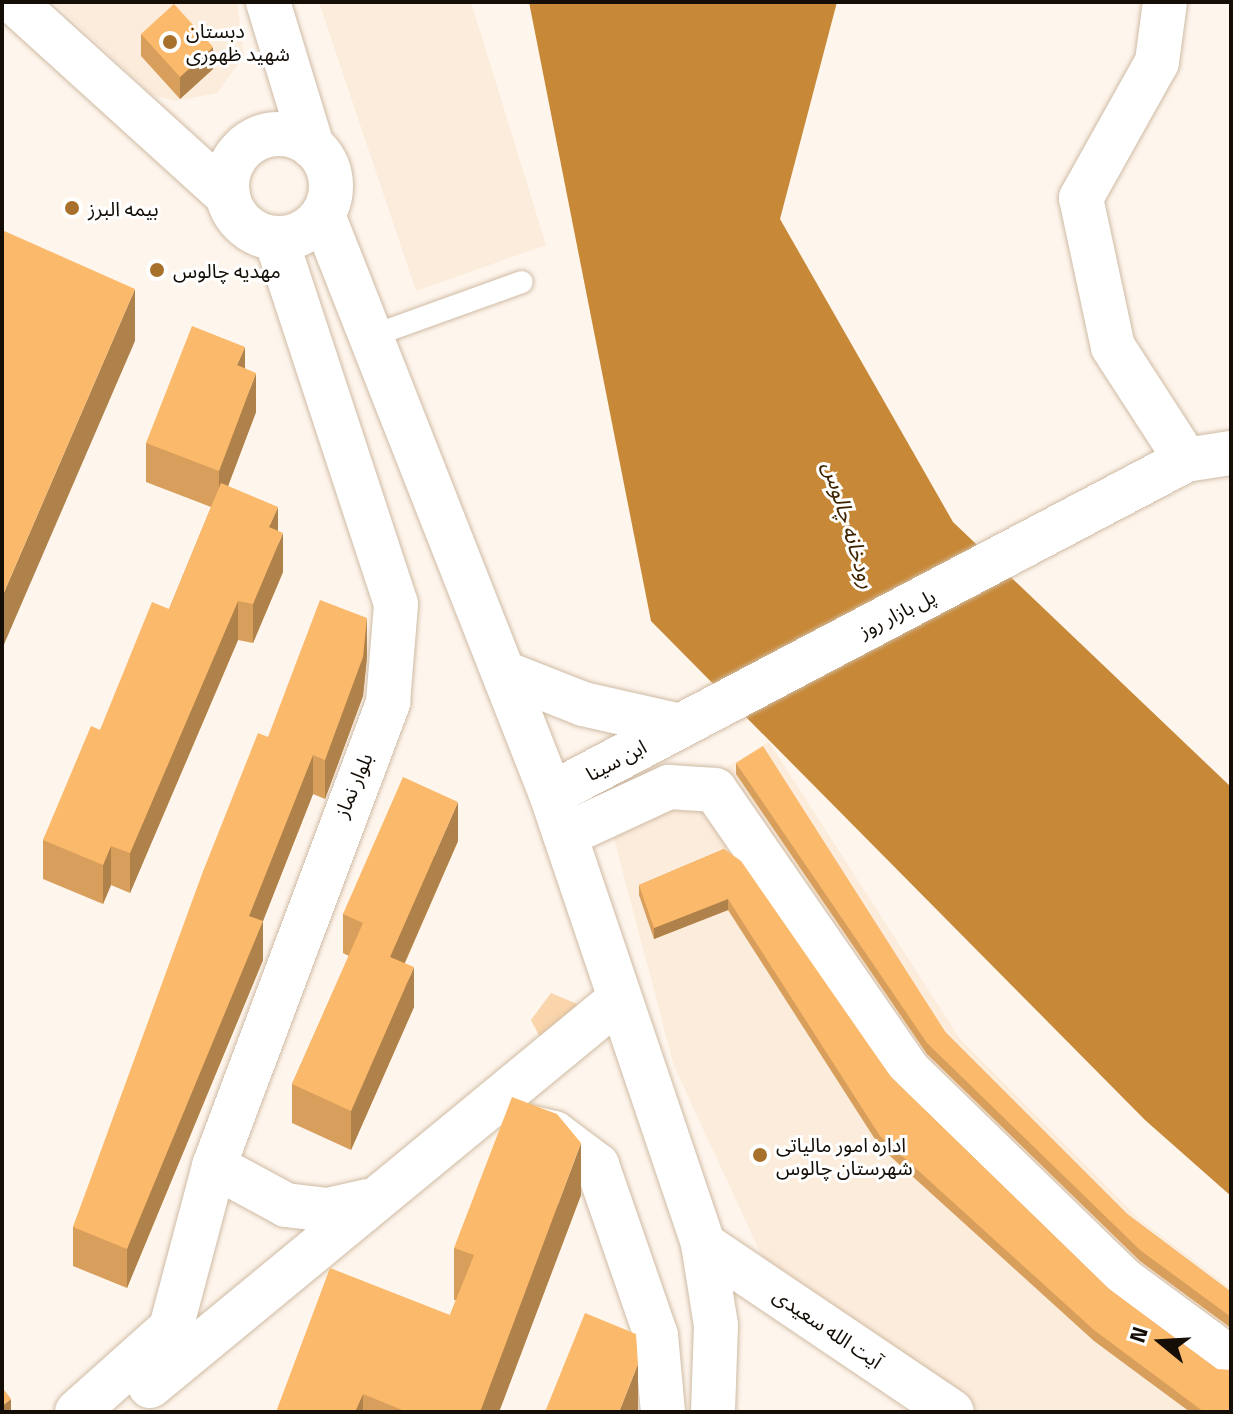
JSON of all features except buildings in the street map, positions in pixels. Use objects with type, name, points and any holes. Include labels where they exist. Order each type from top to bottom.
[{"type":"main road","points":[[14,2],[228,196],[245,225],[276,238],[303,232],[323,215]]},
{"type":"main road","points":[[1165,2],[1157,62],[1081,198],[1113,347],[1186,460],[1231,453]]},
{"type":"main road","points":[[228,196],[233,162],[251,144],[274,100],[274,22]]},
{"type":"main road","points":[[274,22],[312,146],[329,168],[323,215],[507,674],[551,794],[617,1001],[703,1244],[716,1325],[713,1412]]},
{"type":"main road","points":[[150,125],[251,144],[291,135],[312,146]]},
{"type":"main road","name":"بلوار نماز","points":[[77,1412],[171,1328],[214,1166],[388,702],[396,604],[276,238]]},
{"type":"main road","name":"پل بازار روز","points":[[681,726],[1186,460]]},
{"type":"main road","points":[[507,674],[583,704],[681,726]]},
{"type":"main road","name":"ابن سینا","points":[[551,794],[681,726]]},
{"type":"main road","points":[[565,835],[669,787],[715,790],[908,1070],[1124,1280],[1231,1359]]},
{"type":"main road","points":[[119,1412],[472,1114],[617,1001]]},
{"type":"main road","points":[[472,1114],[554,1133],[597,1165],[656,1335],[663,1412]]},
{"type":"main road","points":[[214,1166],[286,1205],[328,1210],[369,1200]]},
{"type":"main road","name":"آیت الله سعیدی","points":[[703,1244],[952,1412]]},
{"type":"lane","points":[[372,336],[522,282]]},
{"type":"shaded area","name":"دبستان شهید ظهوری","points":[[54,2],[237,2],[244,56],[217,93],[176,101],[152,95]]},
{"type":"shaded area","points":[[319,2],[471,2],[546,245],[416,291]]},
{"type":"shaded area","points":[[769,742],[960,1039],[1138,1218],[1231,1289],[1231,1412],[969,1412],[767,1267],[674,1066],[613,835]]},
{"type":"shaded area","points":[[551,993],[582,1006],[543,1043],[531,1020]]},
{"type":"water","name":"رودخانه چالوس","points":[[529,2],[837,2],[780,219],[953,522],[1231,787],[1231,1196],[1145,1120],[651,621]]},
{"type":"place","name":"دبستان شهید ظهوری","points":[[170,42]]},
{"type":"place","name":"بیمه البرز","points":[[72,208]]},
{"type":"place","name":"مهدیه چالوس","points":[[157,270]]},
{"type":"place","name":"اداره امور مالیاتی شهرستان چالوس","points":[[760,1155]]}]
